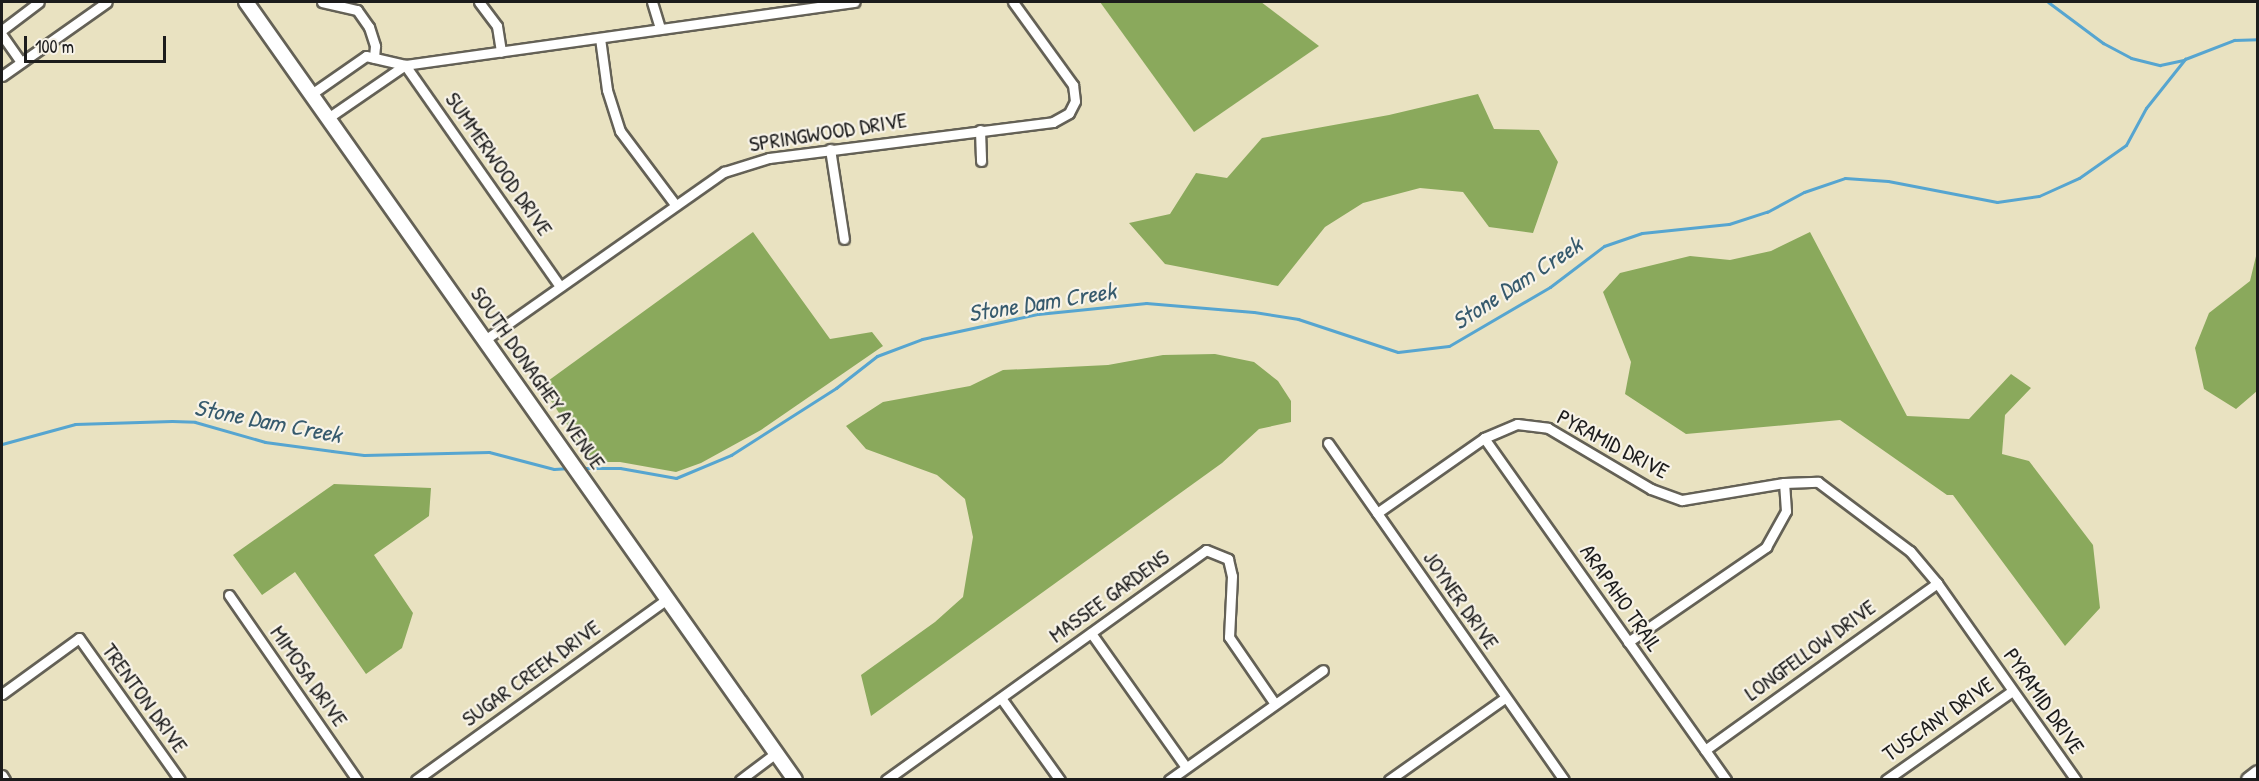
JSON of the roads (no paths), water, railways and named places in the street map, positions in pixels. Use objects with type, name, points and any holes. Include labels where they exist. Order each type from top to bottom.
[{"type":"street","points":[[2,30],[39,2]]},
{"type":"street","points":[[2,76],[107,2]]},
{"type":"street","name":"SOUTH DONAGHEY AVENUE","points":[[246,2],[795,780]]},
{"type":"street","points":[[322,2],[357,10],[369,27],[375,46],[374,58]]},
{"type":"street","points":[[479,2],[497,26],[501,52]]},
{"type":"street","points":[[652,2],[660,29]]},
{"type":"street","points":[[310,95],[366,56],[405,65],[820,4],[855,2]]},
{"type":"street","name":"SPRINGWOOD DRIVE","points":[[486,339],[674,204],[724,172],[768,158],[1053,122],[1070,113],[1075,101],[1073,85],[1013,2]]},
{"type":"street","points":[[2,35],[21,62]]},
{"type":"street","points":[[600,38],[607,90],[620,131],[674,204]]},
{"type":"street","points":[[328,118],[405,65]]},
{"type":"street","name":"SUMMERWOOD DRIVE","points":[[405,65],[560,286]]},
{"type":"street","points":[[980,130],[981,161]]},
{"type":"street","points":[[830,149],[844,239]]},
{"type":"street","name":"PYRAMID DRIVE","points":[[1377,513],[1484,438],[1517,424],[1548,428],[1651,489],[1682,500],[1784,483],[1818,482],[1910,551],[1938,583],[2076,780]]},
{"type":"street","name":"ARAPAHO TRAIL","points":[[1484,438],[1726,780]]},
{"type":"street","name":"JOYNER DRIVE","points":[[1328,443],[1564,780]]},
{"type":"street","points":[[1628,642],[1766,547],[1786,511],[1784,483]]},
{"type":"street","name":"MASSEE GARDENS","points":[[893,778],[1206,550],[1227,559],[1232,576],[1229,637],[1275,704]]},
{"type":"street","name":"LONGFELLOW DRIVE","points":[[1705,750],[1938,583]]},
{"type":"street","name":"MIMOSA DRIVE","points":[[229,595],[357,780]]},
{"type":"street","name":"SUGAR CREEK DRIVE","points":[[416,780],[668,598]]},
{"type":"street","points":[[1090,633],[1186,767]]},
{"type":"street","name":"TRENTON DRIVE","points":[[2,694],[79,639],[180,780]]},
{"type":"street","points":[[1169,780],[1323,670]]},
{"type":"street","name":"TUSCANY DRIVE","points":[[1886,780],[2012,691]]},
{"type":"street","points":[[1001,698],[1060,780]]},
{"type":"street","points":[[1390,779],[1505,698]]},
{"type":"street","points":[[740,780],[776,753]]},
{"type":"street","points":[[2249,780],[2258,773]]},
{"type":"street","points":[[2,774],[5,780]]},
{"type":"waterway","points":[[2048,2],[2103,43],[2131,58],[2160,65],[2183,60]]},
{"type":"waterway","name":"Stone Dam Creek","points":[[580,468],[620,468],[676,478],[731,455],[836,388],[877,356],[922,339],[1038,314],[1146,303],[1254,312],[1298,319],[1398,352],[1449,346],[1550,287],[1604,246],[1642,233],[1729,224],[1767,212],[1804,192],[1845,178],[1888,181],[1997,202],[2039,196],[2079,178],[2126,145],[2146,108],[2185,59],[2234,40],[2258,39]]},
{"type":"waterway","name":"Stone Dam Creek","points":[[2,444],[75,424],[172,421],[195,422],[265,442],[364,455],[489,452],[554,469],[570,468]]}]
